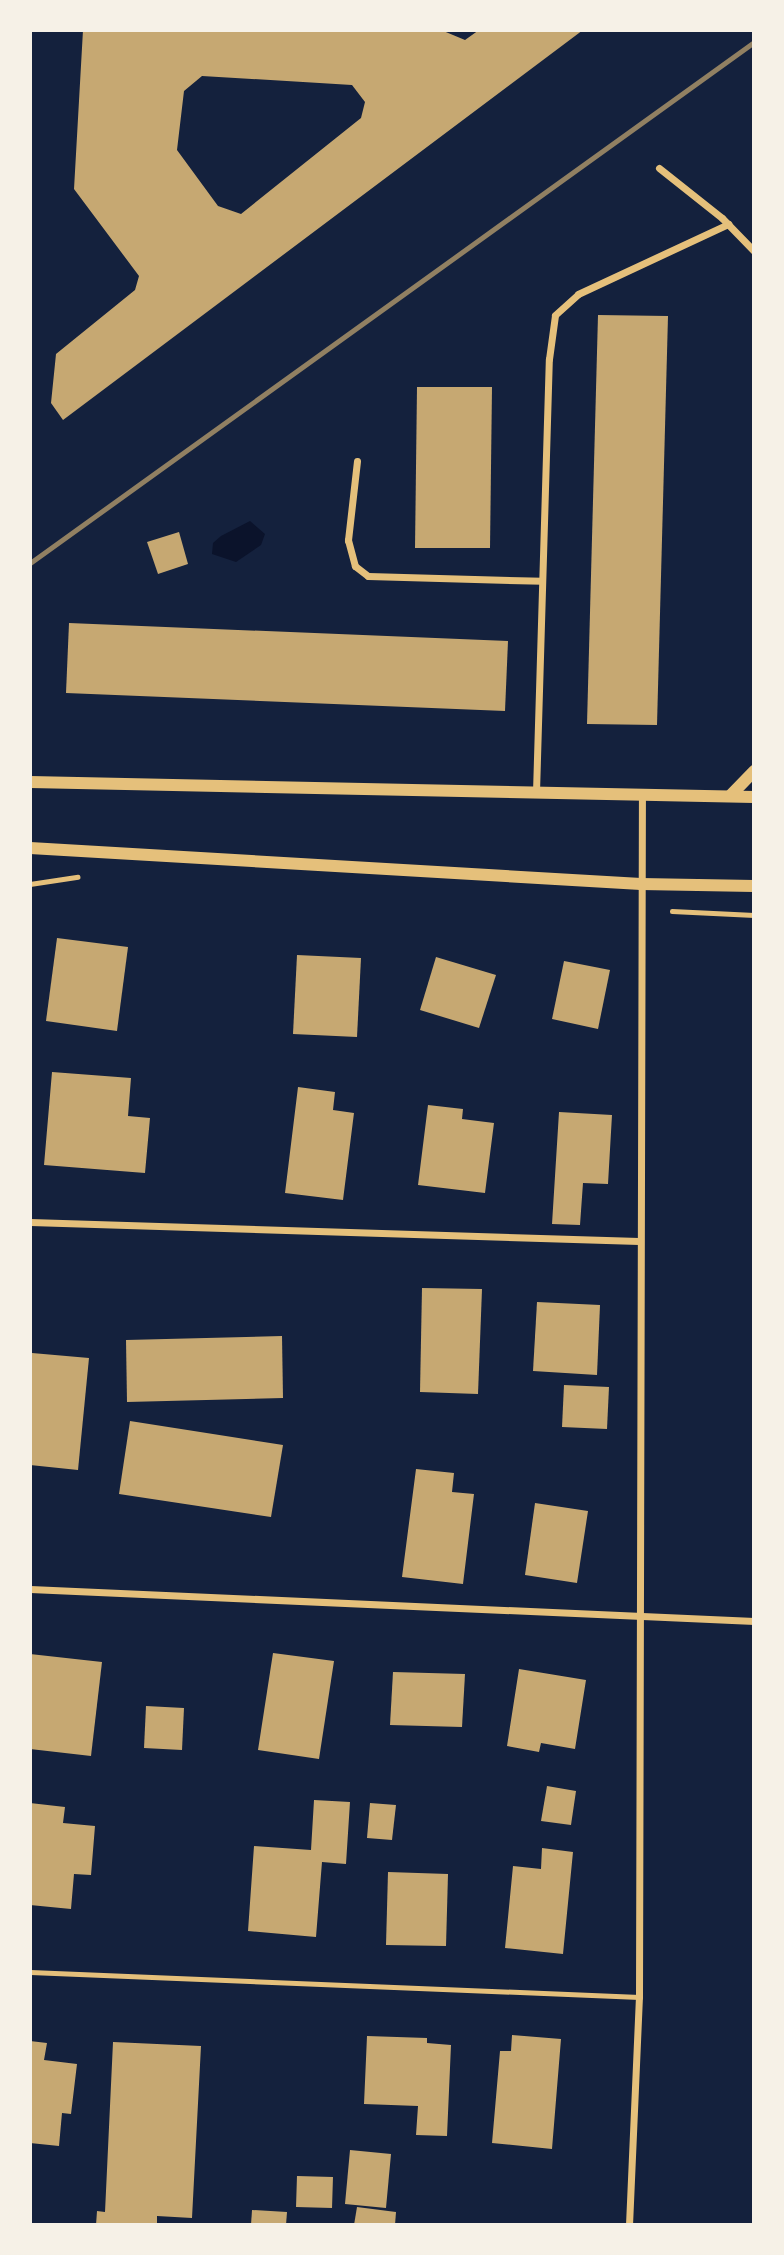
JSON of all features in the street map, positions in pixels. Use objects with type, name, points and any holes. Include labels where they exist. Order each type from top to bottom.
[{"type":"street","points":[[659,168],[728,224],[754,251]]},
{"type":"street","points":[[536,792],[549,359],[555,316],[578,294],[728,224]]},
{"type":"street","points":[[357,461],[348,540],[355,566],[368,576],[542,581]]},
{"type":"street","points":[[730,796],[754,771]]},
{"type":"street","points":[[30,782],[754,797]]},
{"type":"street","points":[[629,2225],[639,1997],[639,1241],[645,950],[642,794]]},
{"type":"street","points":[[30,848],[642,884],[754,886]]},
{"type":"street","points":[[30,1223],[639,1241]]},
{"type":"street","points":[[30,1589],[754,1621]]},
{"type":"lane","points":[[30,1972],[639,1997]]},
{"type":"water","points":[[250,521],[265,534],[261,545],[236,562],[212,554],[213,543],[221,536]]},
{"type":"building","points":[[83,30],[441,30],[465,40],[479,30],[583,30],[63,420],[51,403],[56,354],[135,290],[139,276],[74,189]],"holes":[[[202,76],[352,85],[365,102],[361,118],[241,214],[218,206],[177,150],[184,91]]]},
{"type":"building","points":[[598,315],[668,316],[657,725],[587,724]]},
{"type":"building","points":[[417,387],[492,387],[490,548],[415,548]]},
{"type":"building","points":[[179,532],[188,564],[158,574],[147,542]]},
{"type":"building","points":[[69,623],[508,641],[505,711],[66,693]]},
{"type":"building","points":[[57,938],[128,947],[117,1031],[46,1021]]},
{"type":"building","points":[[297,955],[361,958],[357,1037],[293,1034]]},
{"type":"building","points":[[436,957],[496,975],[479,1028],[420,1010]]},
{"type":"building","points":[[564,961],[610,970],[598,1029],[552,1019]]},
{"type":"building","points":[[52,1072],[131,1078],[128,1116],[150,1118],[145,1173],[44,1165]]},
{"type":"building","points":[[298,1087],[335,1092],[333,1110],[354,1113],[343,1200],[285,1193]]},
{"type":"building","points":[[428,1105],[463,1109],[462,1119],[494,1123],[485,1193],[418,1185]]},
{"type":"building","points":[[559,1112],[612,1115],[608,1184],[583,1183],[580,1225],[552,1224]]},
{"type":"building","points":[[422,1288],[482,1289],[478,1394],[420,1392]]},
{"type":"building","points":[[537,1302],[600,1305],[597,1375],[533,1371]]},
{"type":"building","points":[[282,1336],[283,1398],[127,1402],[126,1340]]},
{"type":"building","points":[[32,1353],[89,1358],[78,1470],[30,1465]]},
{"type":"building","points":[[564,1385],[609,1387],[607,1429],[562,1427]]},
{"type":"building","points":[[130,1421],[283,1445],[271,1517],[119,1494]]},
{"type":"building","points":[[416,1469],[454,1473],[452,1492],[474,1494],[463,1584],[402,1577]]},
{"type":"building","points":[[535,1503],[588,1511],[577,1583],[525,1575]]},
{"type":"building","points":[[273,1653],[334,1661],[319,1759],[258,1750]]},
{"type":"building","points":[[30,1654],[102,1662],[91,1756],[30,1749]]},
{"type":"building","points":[[519,1669],[586,1680],[575,1749],[541,1743],[539,1752],[507,1746]]},
{"type":"building","points":[[393,1672],[465,1674],[462,1727],[390,1725]]},
{"type":"building","points":[[146,1706],[184,1708],[182,1750],[144,1748]]},
{"type":"building","points":[[547,1786],[576,1791],[571,1825],[541,1821]]},
{"type":"building","points":[[314,1800],[350,1802],[346,1864],[322,1862],[316,1937],[248,1931],[254,1846],[311,1850]]},
{"type":"building","points":[[30,1803],[65,1807],[63,1823],[95,1826],[91,1875],[74,1874],[71,1909],[30,1905]]},
{"type":"building","points":[[370,1803],[396,1805],[392,1840],[367,1838]]},
{"type":"building","points":[[542,1848],[573,1852],[563,1954],[505,1948],[513,1866],[541,1869]]},
{"type":"building","points":[[388,1872],[448,1874],[446,1946],[386,1945]]},
{"type":"building","points":[[512,2035],[561,2039],[552,2149],[492,2143],[500,2051],[511,2051]]},
{"type":"building","points":[[367,2036],[427,2038],[427,2043],[451,2045],[447,2136],[416,2135],[418,2106],[364,2104]]},
{"type":"building","points":[[30,2041],[47,2043],[44,2060],[77,2064],[71,2114],[62,2113],[59,2146],[30,2143]]},
{"type":"building","points":[[113,2042],[201,2046],[192,2218],[157,2216],[157,2224],[96,2225],[97,2211],[105,2212]]},
{"type":"building","points":[[350,2150],[391,2154],[386,2208],[345,2204]]},
{"type":"building","points":[[297,2176],[333,2177],[332,2208],[296,2207]]},
{"type":"building","points":[[357,2207],[396,2212],[395,2225],[354,2225]]},
{"type":"building","points":[[252,2210],[287,2212],[286,2225],[251,2225]]},
{"type":"railway","points":[[30,563],[754,42]]}]
